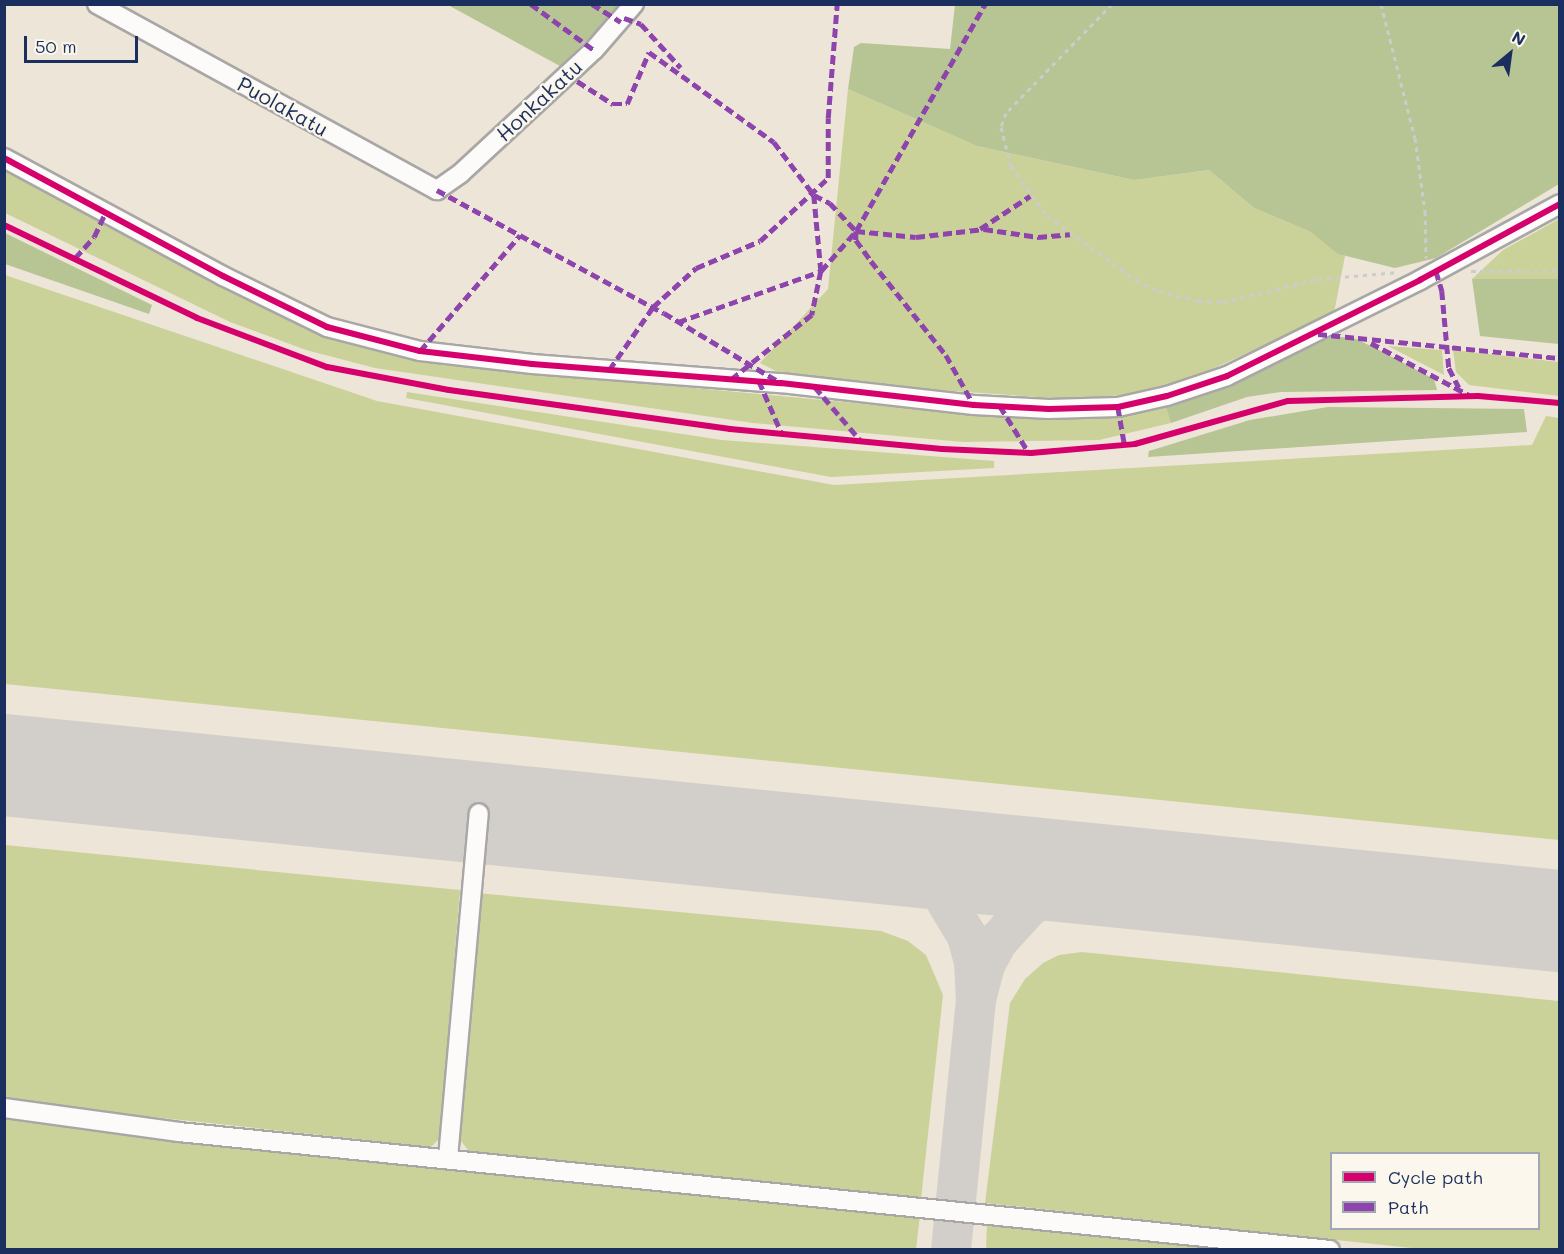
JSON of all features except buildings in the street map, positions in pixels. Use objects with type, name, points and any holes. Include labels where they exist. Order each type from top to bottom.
[{"type":"street","name":"Puolakatu","points":[[97,4],[437,190]]},
{"type":"street","name":"Honkakatu","points":[[437,190],[461,173],[594,50],[633,4]]},
{"type":"street","points":[[4,158],[223,276],[327,327],[420,351],[499,360],[781,383],[974,405],[1118,407],[1167,396],[1227,376],[1436,271],[1560,204]]},
{"type":"street","points":[[448,1158],[479,813]]},
{"type":"street","points":[[4,1108],[135,1127],[1330,1250]]},
{"type":"path","points":[[1112,4],[1006,113],[1001,128],[1011,166],[1047,216],[1136,280],[1159,291],[1198,301],[1223,302],[1269,294],[1318,279],[1407,272]]},
{"type":"path","points":[[1381,4],[1415,138],[1425,211],[1423,245],[1426,258],[1436,271]]},
{"type":"path","points":[[1470,271],[1560,271]]},
{"type":"green space","points":[[448,5],[623,5],[560,66]]},
{"type":"green space","points":[[955,5],[1559,5],[1559,184],[1436,258],[1395,268],[1338,254],[1311,232],[1254,208],[1209,170],[1134,180],[977,146],[848,89],[854,47],[861,43],[950,49]]},
{"type":"green space","points":[[848,89],[977,146],[1134,180],[1209,170],[1254,208],[1311,232],[1345,256],[1334,313],[1184,382],[1126,395],[1067,399],[794,380],[760,363],[828,289]]},
{"type":"green space","points":[[4,165],[327,337],[440,364],[992,416],[1056,417],[1165,405],[1171,423],[1099,440],[963,442],[753,423],[375,368],[306,350],[230,322],[5,213]]},
{"type":"green space","points":[[1559,219],[1559,279],[1472,279],[1503,250]]},
{"type":"green space","points":[[5,233],[152,305],[149,314],[5,264]]},
{"type":"green space","points":[[5,275],[377,401],[834,485],[1532,445],[1546,416],[1559,418],[1559,840],[5,684]]},
{"type":"green space","points":[[1472,279],[1559,279],[1559,344],[1480,336]]},
{"type":"green space","points":[[1334,336],[1356,339],[1375,348],[1434,379],[1437,390],[1281,392],[1247,397],[1171,423],[1165,405],[1245,378]]},
{"type":"green space","points":[[1388,346],[1442,350],[1444,375]]},
{"type":"green space","points":[[1453,350],[1559,362],[1559,396],[1469,385],[1456,372]]},
{"type":"green space","points":[[407,392],[722,440],[994,461],[994,468],[831,477],[406,398]]},
{"type":"green space","points":[[1328,407],[1524,409],[1527,432],[1148,457],[1149,451],[1250,420]]},
{"type":"green space","points":[[5,845],[460,890],[440,1138],[431,1147],[5,1101]]},
{"type":"green space","points":[[477,893],[881,931],[908,941],[926,955],[943,995],[921,1199],[469,1151],[456,1135]]},
{"type":"green space","points":[[1082,952],[1559,1001],[1559,1249],[1421,1249],[985,1203],[1010,1003],[1025,979],[1043,963],[1059,955]]},
{"type":"green space","points":[[5,1118],[920,1215],[916,1250],[5,1250]]},
{"type":"green space","points":[[987,1224],[1255,1250],[986,1250]]},
{"type":"taxiway","points":[[855,850],[895,861],[941,893],[967,936],[974,962],[976,999],[985,965],[998,941],[1030,906],[1054,892],[1076,885],[1138,879]]},
{"type":"taxiway","points":[[951,1250],[976,999]]},
{"type":"runway","points":[[4,765],[1560,921]]},
{"type":"marked path","points":[[531,4],[594,50]]},
{"type":"marked path","points":[[592,4],[621,22]]},
{"type":"marked path","points":[[609,370],[653,307],[696,268],[760,241],[828,178],[828,118],[837,4]]},
{"type":"marked path","points":[[678,322],[821,271],[856,231],[985,4]]},
{"type":"marked path","points":[[624,18],[641,24],[681,68]]},
{"type":"marked path","points":[[566,74],[613,104],[627,104],[649,52],[774,142],[814,195],[821,271],[812,315],[732,379]]},
{"type":"marked path","points":[[437,190],[664,313],[776,380]]},
{"type":"marked path","points":[[814,195],[830,203],[856,231],[916,237],[984,229],[1038,237],[1070,234]]},
{"type":"marked path","points":[[980,229],[1030,196]]},
{"type":"marked path","points":[[75,258],[94,237],[105,213]]},
{"type":"marked path","points":[[856,231],[856,240],[946,355],[974,405]]},
{"type":"marked path","points":[[420,351],[520,235]]},
{"type":"marked path","points":[[1436,271],[1442,291],[1449,368],[1459,388]]},
{"type":"marked path","points":[[1318,334],[1560,358]]},
{"type":"marked path","points":[[1371,343],[1469,395]]},
{"type":"marked path","points":[[759,381],[782,434]]},
{"type":"marked path","points":[[815,387],[861,441]]},
{"type":"marked path","points":[[1000,406],[1029,453]]},
{"type":"marked path","points":[[1118,407],[1125,445]]},
{"type":"cycle path","points":[[4,158],[223,276],[327,327],[420,351],[532,364],[781,383],[974,405],[1049,409],[1118,407],[1167,396],[1227,376],[1420,280],[1560,204]]},
{"type":"cycle path","points":[[4,225],[197,318],[327,367],[449,390],[730,429],[942,449],[1031,453],[1135,444],[1288,401],[1478,396],[1560,403]]}]
